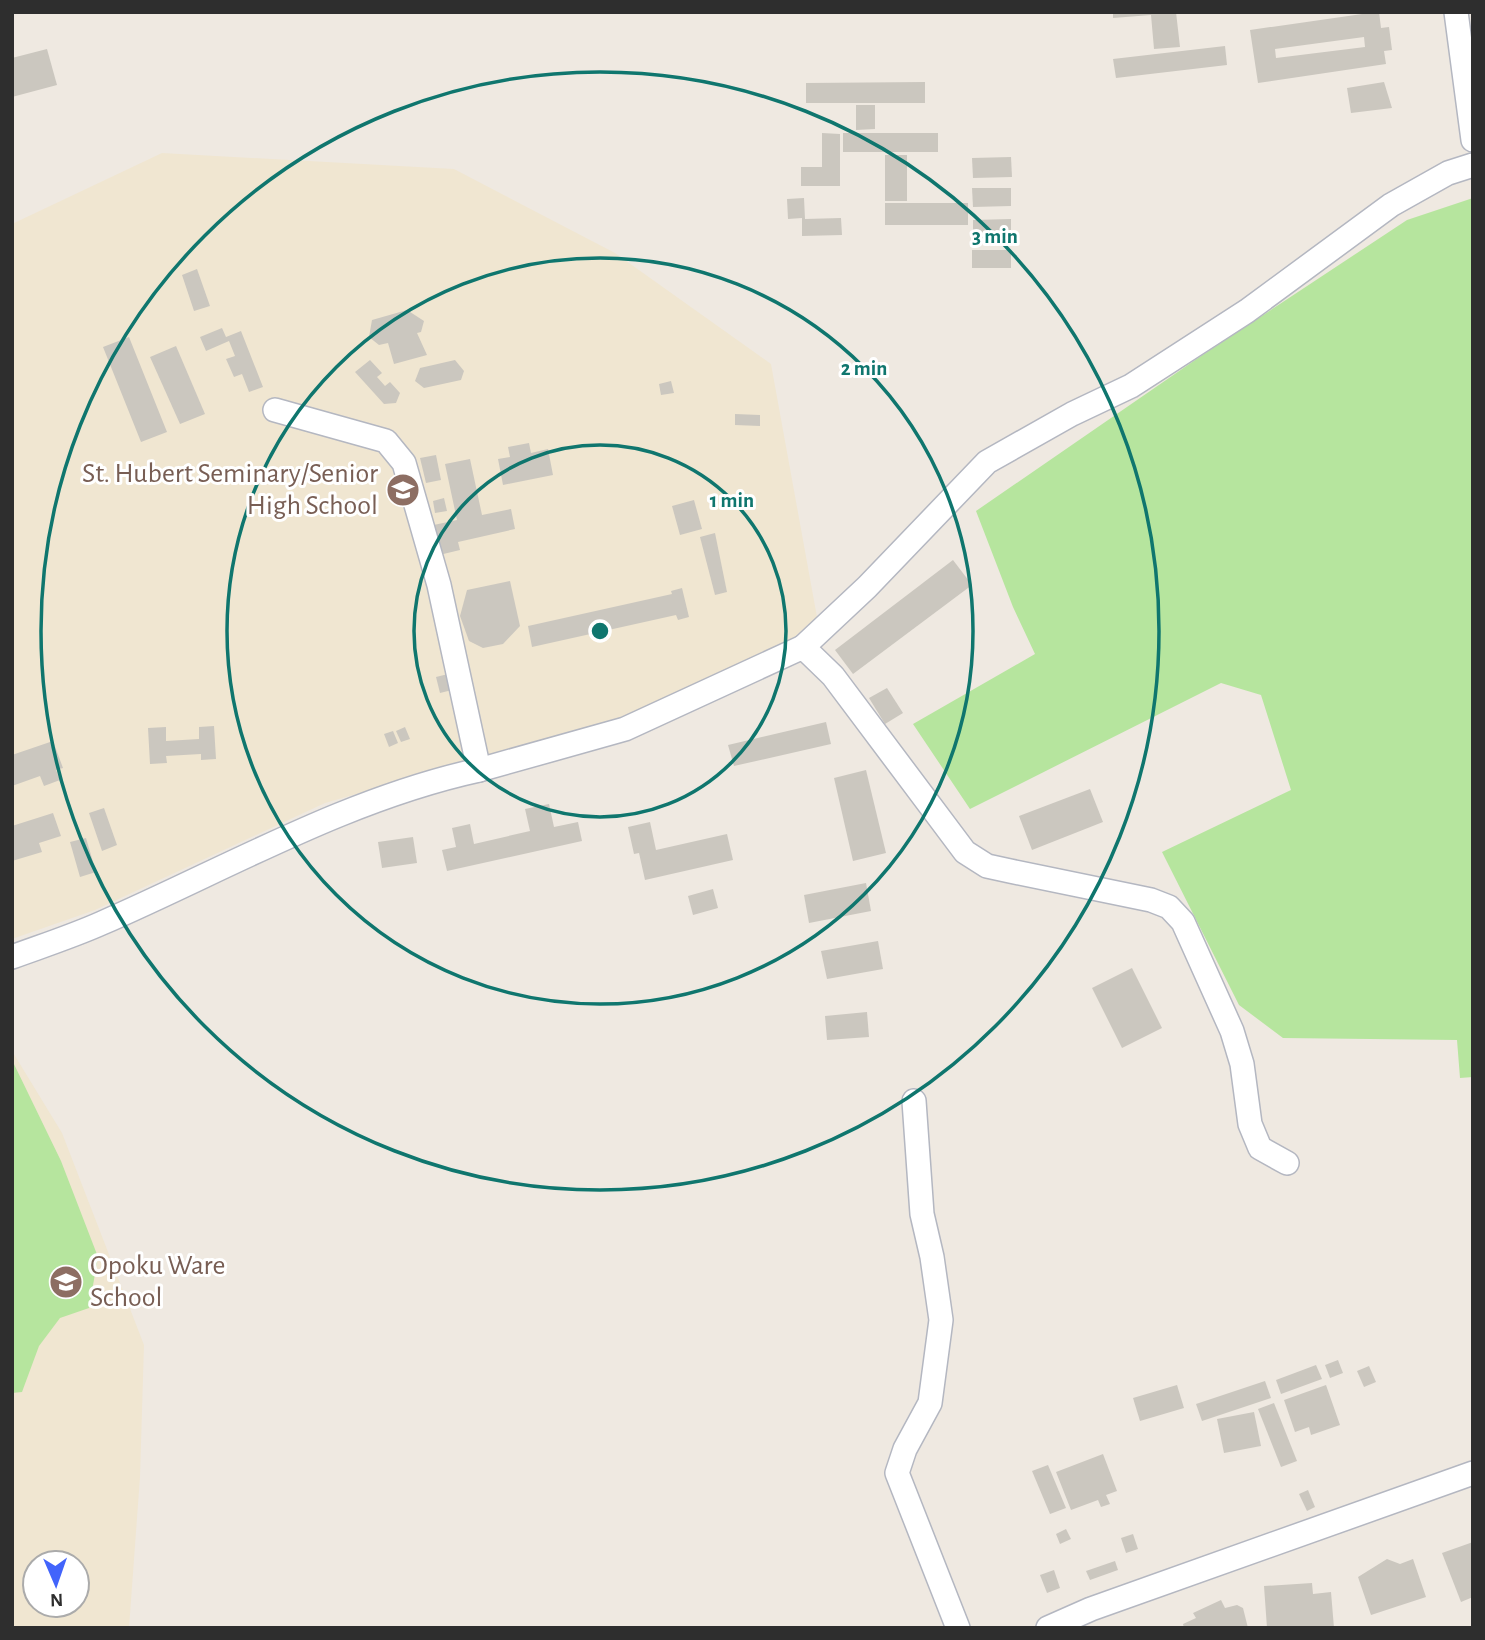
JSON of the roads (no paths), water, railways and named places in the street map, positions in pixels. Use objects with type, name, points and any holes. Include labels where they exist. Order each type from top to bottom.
[{"type":"street","points":[[1456,12],[1473,140]]},
{"type":"street","points":[[12,957],[101,924],[311,826],[438,779],[480,770],[625,729],[803,647],[867,587],[987,462],[1072,414],[1131,386],[1247,311],[1391,205],[1448,173],[1473,165]]},
{"type":"street","points":[[275,410],[386,441],[404,463],[439,585],[480,770]]},
{"type":"street","points":[[803,647],[833,676],[965,852],[987,866],[1151,900],[1169,907],[1183,922],[1231,1031],[1242,1064],[1250,1124],[1260,1148],[1287,1163]]},
{"type":"street","points":[[914,1101],[922,1214],[932,1257],[941,1329],[930,1403],[905,1449],[897,1473],[958,1628]]},
{"type":"street","points":[[1052,1627],[1091,1609],[1472,1476]]},
{"type":"place","name":"St. Hubert Seminary/Senior High School","points":[[403,490]]},
{"type":"place","name":"Opoku Ware School","points":[[66,1282]]}]
